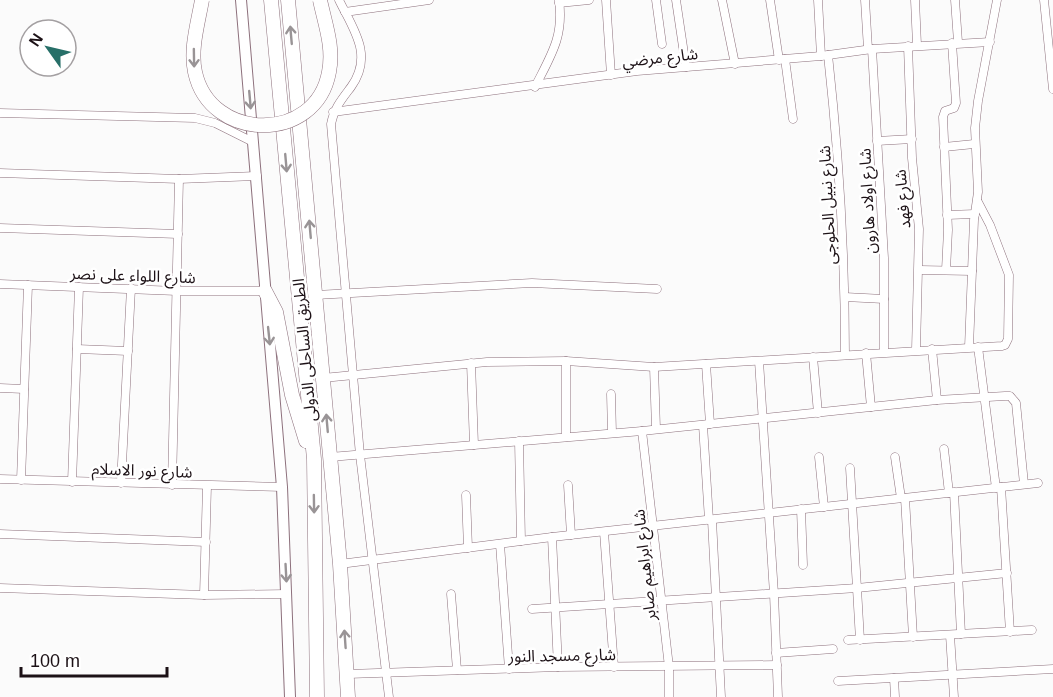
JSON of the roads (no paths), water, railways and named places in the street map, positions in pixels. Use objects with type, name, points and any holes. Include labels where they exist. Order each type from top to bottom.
[{"type":"highway","points":[[202,0],[194,48],[194,65],[198,82],[207,98],[219,111],[243,123],[259,126],[276,125],[293,119],[308,109],[324,88],[331,54],[320,0]]},
{"type":"highway","name":"الطريق الساحلى الدولى","points":[[271,0],[314,459],[317,697]]},
{"type":"highway","name":"الطريق الساحلى الدولى","points":[[288,0],[340,564],[348,697]]},
{"type":"highway","points":[[264,291],[276,312],[295,406],[314,459]]},
{"type":"street","points":[[241,0],[282,487],[290,697]]},
{"type":"street","points":[[339,0],[357,31],[361,49],[360,68],[352,85],[333,112],[331,124],[360,455],[389,697]]},
{"type":"street","points":[[345,12],[429,0]]},
{"type":"street","points":[[535,87],[559,36],[561,25],[559,2],[589,0]]},
{"type":"street","points":[[606,0],[611,75]]},
{"type":"street","points":[[656,0],[662,44]]},
{"type":"street","points":[[676,0],[686,67]]},
{"type":"street","points":[[722,0],[735,64]]},
{"type":"street","points":[[770,0],[793,119]]},
{"type":"street","name":"شارع نبيل الحلوجى","points":[[818,0],[840,175],[845,355]]},
{"type":"street","name":"شارع اولاد هارون","points":[[865,0],[884,248],[884,352]]},
{"type":"street","points":[[915,0],[917,45]]},
{"type":"street","points":[[946,270],[948,215],[944,114],[954,108],[956,103],[956,0]]},
{"type":"street","points":[[997,0],[976,113],[978,202],[975,214],[972,271],[973,347],[984,396],[998,487],[1010,632]]},
{"type":"street","points":[[1044,0],[1053,89]]},
{"type":"street","name":"شارع مرضي","points":[[333,112],[686,67],[917,45],[990,42]]},
{"type":"street","name":"شارع فهد","points":[[908,46],[920,270],[916,350]]},
{"type":"street","points":[[0,113],[195,118],[215,123],[253,142]]},
{"type":"street","points":[[877,141],[912,139]]},
{"type":"street","points":[[944,147],[975,144]]},
{"type":"street","points":[[0,173],[179,179],[257,176]]},
{"type":"street","points":[[172,485],[179,179]]},
{"type":"street","points":[[323,378],[471,363],[566,361],[654,367],[1002,345],[1007,342],[1009,274],[990,225],[978,202]]},
{"type":"street","points":[[948,215],[975,214]]},
{"type":"street","points":[[0,228],[178,234]]},
{"type":"street","points":[[920,270],[972,271]]},
{"type":"street","points":[[316,295],[532,283],[657,289]]},
{"type":"street","name":"شارع اللواء على نصر","points":[[0,284],[177,291],[264,291]]},
{"type":"street","points":[[21,480],[28,285]]},
{"type":"street","points":[[72,482],[79,287]]},
{"type":"street","points":[[121,483],[131,288]]},
{"type":"street","points":[[845,297],[884,299]]},
{"type":"street","points":[[932,349],[937,400]]},
{"type":"street","points":[[77,350],[128,351]]},
{"type":"street","points":[[866,353],[871,407]]},
{"type":"street","points":[[813,357],[818,413]]},
{"type":"street","points":[[566,361],[566,437]]},
{"type":"street","points":[[759,361],[774,594],[778,697]]},
{"type":"street","points":[[471,363],[474,444]]},
{"type":"street","points":[[706,364],[710,520],[717,597],[721,697]]},
{"type":"street","points":[[654,367],[656,429]]},
{"type":"street","points":[[0,388],[24,388]]},
{"type":"street","points":[[611,394],[612,433]]},
{"type":"street","points":[[330,457],[656,429],[937,400],[1010,396],[1016,403],[1024,484]]},
{"type":"street","name":"شارع ابراهيم صابر","points":[[642,430],[669,667],[669,697]]},
{"type":"street","points":[[519,441],[521,541]]},
{"type":"street","points":[[944,449],[952,493],[961,634]]},
{"type":"street","points":[[819,457],[824,507]]},
{"type":"street","points":[[895,457],[903,498],[913,637]]},
{"type":"street","points":[[850,468],[860,640]]},
{"type":"street","name":"شارع نور الاسلام","points":[[0,479],[282,487]]},
{"type":"street","points":[[340,564],[552,537],[1038,483]]},
{"type":"street","points":[[568,485],[570,535]]},
{"type":"street","points":[[204,595],[207,486]]},
{"type":"street","points":[[466,495],[468,548]]},
{"type":"street","points":[[801,509],[803,565]]},
{"type":"street","points":[[604,532],[614,667]]},
{"type":"street","points":[[0,534],[206,542]]},
{"type":"street","points":[[552,537],[558,667]]},
{"type":"street","points":[[500,544],[509,669]]},
{"type":"street","points":[[532,609],[857,588],[1006,573]]},
{"type":"street","points":[[0,588],[204,595],[287,594]]},
{"type":"street","points":[[451,594],[457,670]]},
{"type":"street","points":[[848,640],[1032,630]]},
{"type":"street","points":[[950,635],[954,697]]},
{"type":"street","points":[[776,653],[832,649]]},
{"type":"street","name":"شارع مسجد النور","points":[[348,674],[558,667],[777,665]]},
{"type":"street","points":[[838,681],[1053,669]]},
{"type":"street","points":[[894,678],[895,697]]}]
